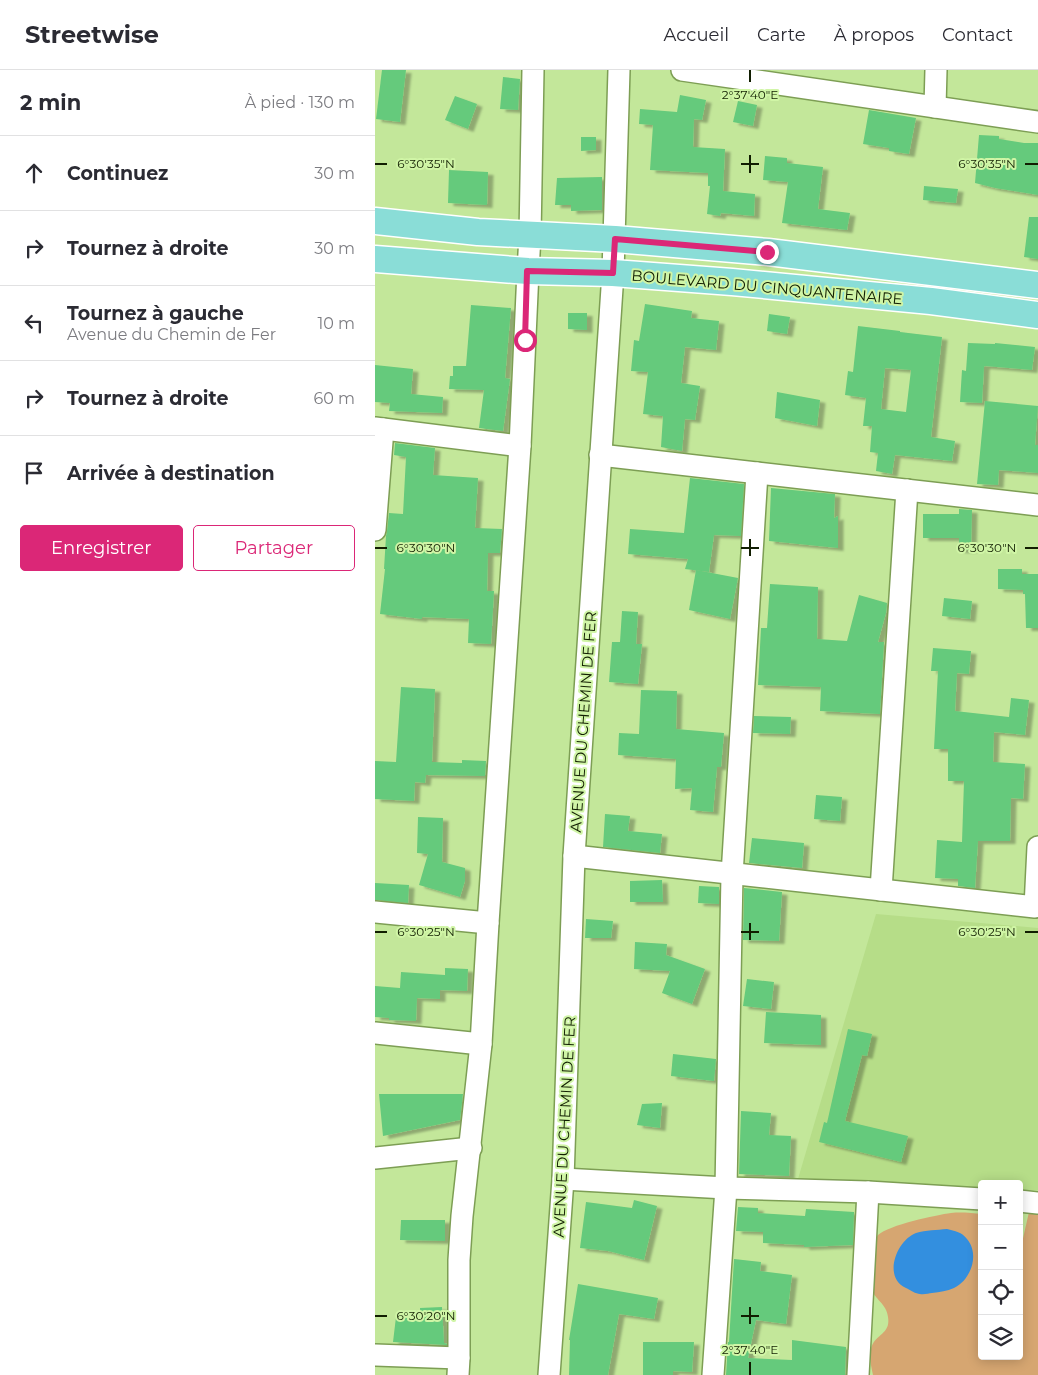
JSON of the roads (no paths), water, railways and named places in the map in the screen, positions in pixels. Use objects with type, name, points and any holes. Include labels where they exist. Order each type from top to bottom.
[{"type":"main road","name":"BOULEVARD DU CINQUANTENAIRE","points":[[375,221],[478,232],[615,239],[767,252],[1038,285]]},
{"type":"main road","name":"BOULEVARD DU CINQUANTENAIRE","points":[[375,259],[527,271],[613,273],[732,282],[1038,315]]},
{"type":"street","points":[[375,1355],[459,1366],[459,1260],[481,1044],[520,446],[530,236],[533,70]]},
{"type":"street","name":"AVENUE DU CHEMIN DE FER","points":[[549,1375],[563,1180],[574,856],[615,239],[619,70]]},
{"type":"street","points":[[682,70],[802,79],[935,107],[1038,122]]},
{"type":"street","points":[[935,107],[936,70]]},
{"type":"street","points":[[375,530],[379,429],[520,446]]},
{"type":"street","points":[[600,455],[1038,505]]},
{"type":"street","points":[[713,1375],[725,1188],[732,875],[757,473]]},
{"type":"street","points":[[881,890],[907,490]]},
{"type":"street","points":[[574,856],[732,875],[1035,907],[1038,847]]},
{"type":"street","points":[[375,912],[488,923]]},
{"type":"street","points":[[375,1033],[481,1044]]},
{"type":"street","points":[[375,1158],[471,1148]]},
{"type":"street","points":[[563,1180],[725,1188],[869,1192],[978,1199]]},
{"type":"street","points":[[858,1375],[869,1192]]},
{"type":"street","points":[[1023,1201],[1038,1203]]},
{"type":"water","points":[[947,1229],[963,1235],[971,1245],[973,1252],[972,1266],[965,1279],[954,1288],[923,1294],[913,1292],[899,1283],[895,1276],[894,1268],[895,1259],[903,1243],[916,1233]]}]
